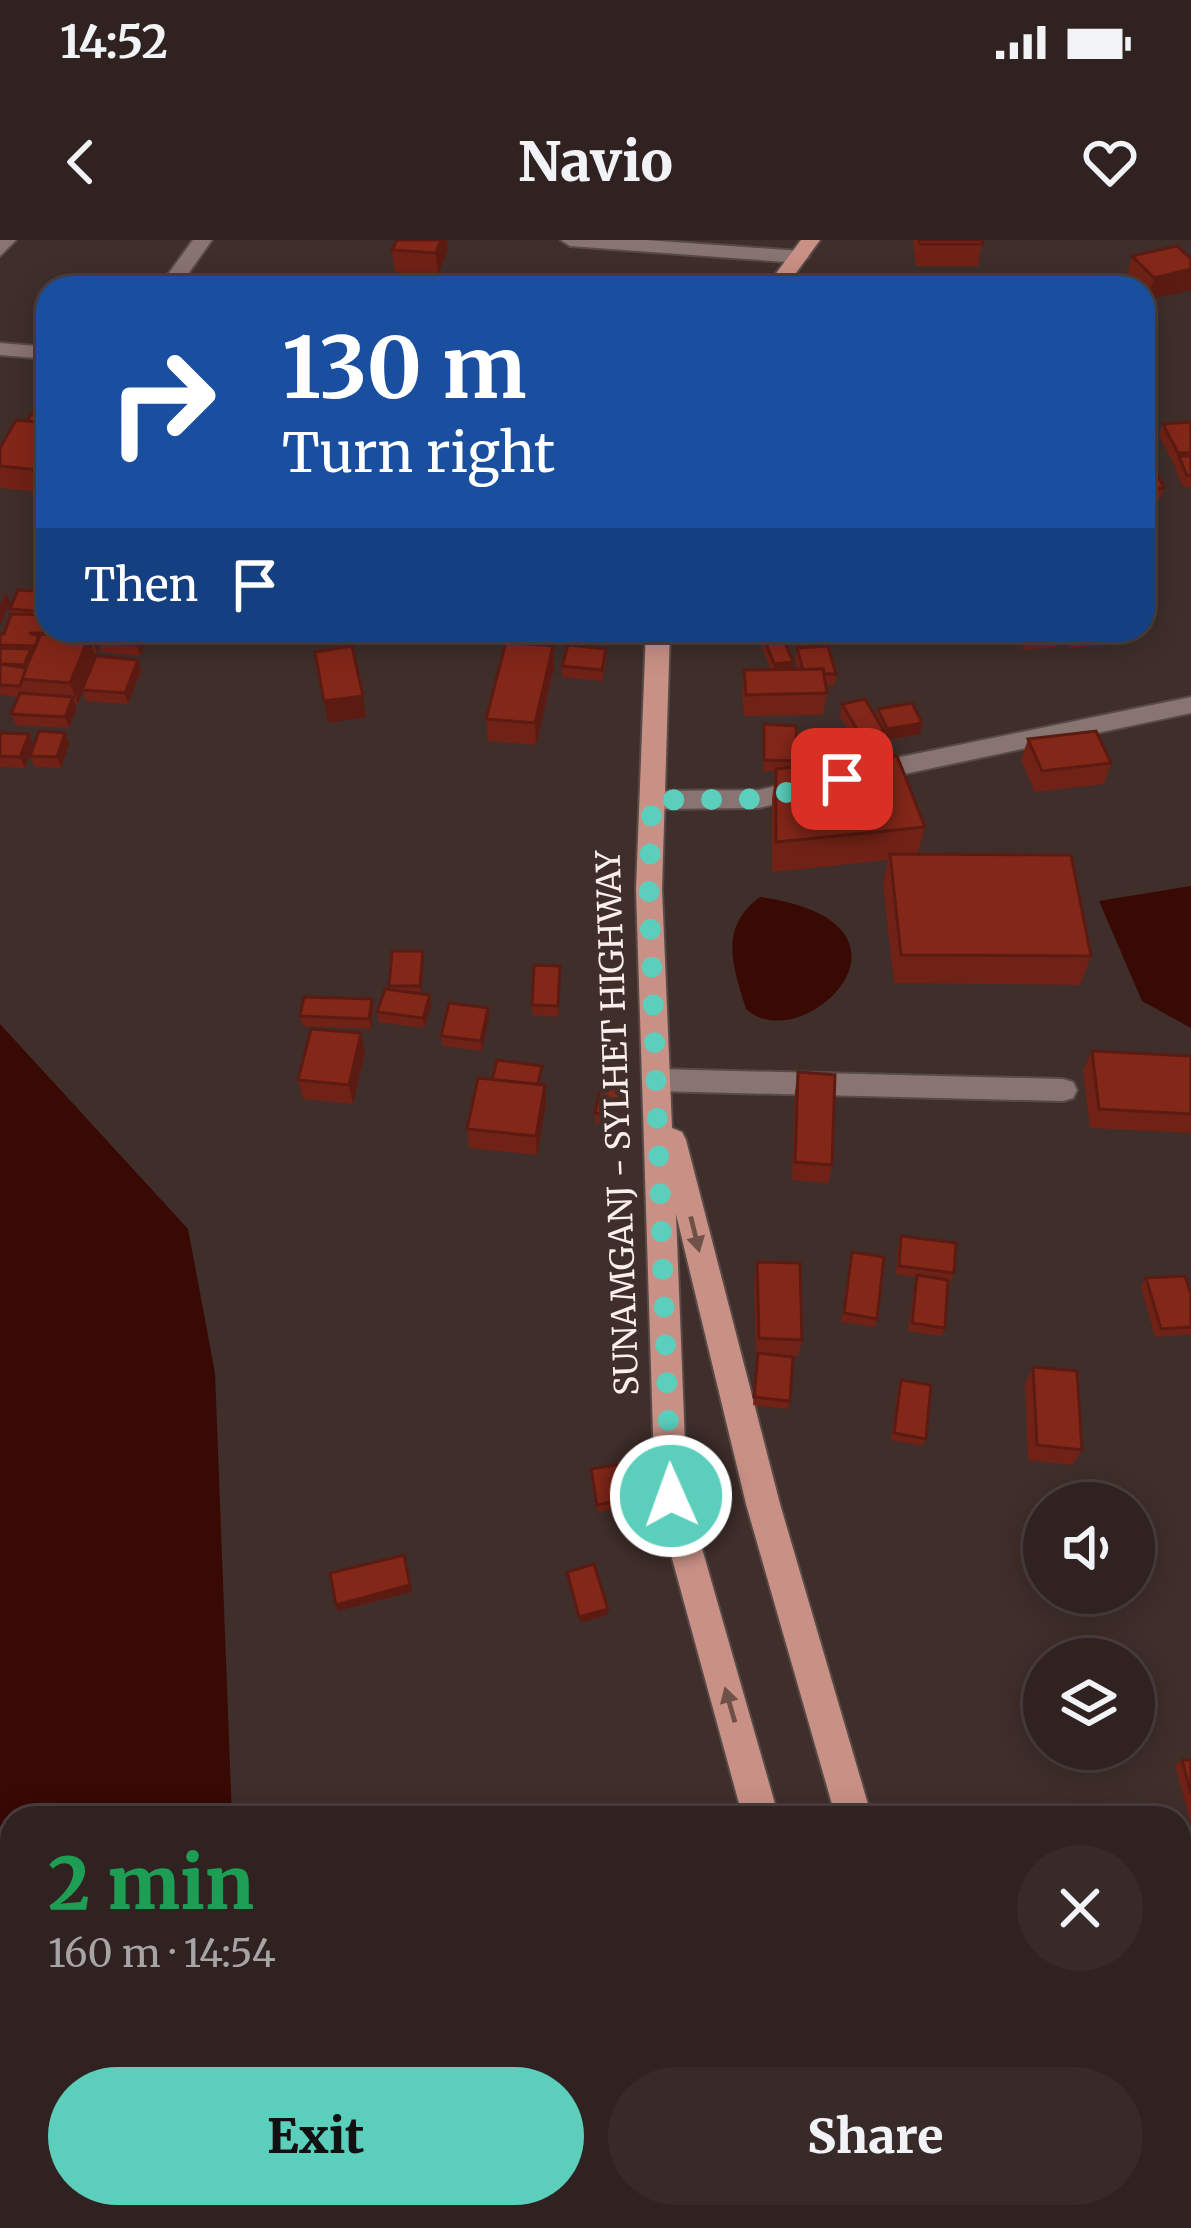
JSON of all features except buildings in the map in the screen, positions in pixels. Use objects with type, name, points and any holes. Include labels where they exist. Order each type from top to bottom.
[{"type":"main road","points":[[785,276],[806,249]]},
{"type":"main road","name":"SUNAMGANJ - SYLHET HIGHWAY","points":[[658,642],[649,889],[671,1496],[758,1806]]},
{"type":"main road","points":[[657,1080],[763,1504],[851,1806]]},
{"type":"street","points":[[0,250],[7,240]]},
{"type":"street","points":[[177,276],[203,240]]},
{"type":"street","points":[[570,240],[806,249]]},
{"type":"street","points":[[0,349],[36,352]]},
{"type":"street","points":[[652,800],[759,799],[966,749],[1191,704]]},
{"type":"street","points":[[657,1080],[1063,1090]]},
{"type":"shaded area","points":[[1191,886],[1191,1028],[1142,1001],[1099,901]]},
{"type":"shaded area","points":[[760,897],[815,911],[843,933],[851,958],[843,982],[824,1003],[798,1017],[771,1020],[746,1009],[732,949],[738,922]]},
{"type":"shaded area","points":[[0,1024],[188,1229],[215,1373],[232,1806],[0,1806]]},
{"type":"route","points":[[671,1496],[649,889],[652,800],[759,799],[842,779]]}]
